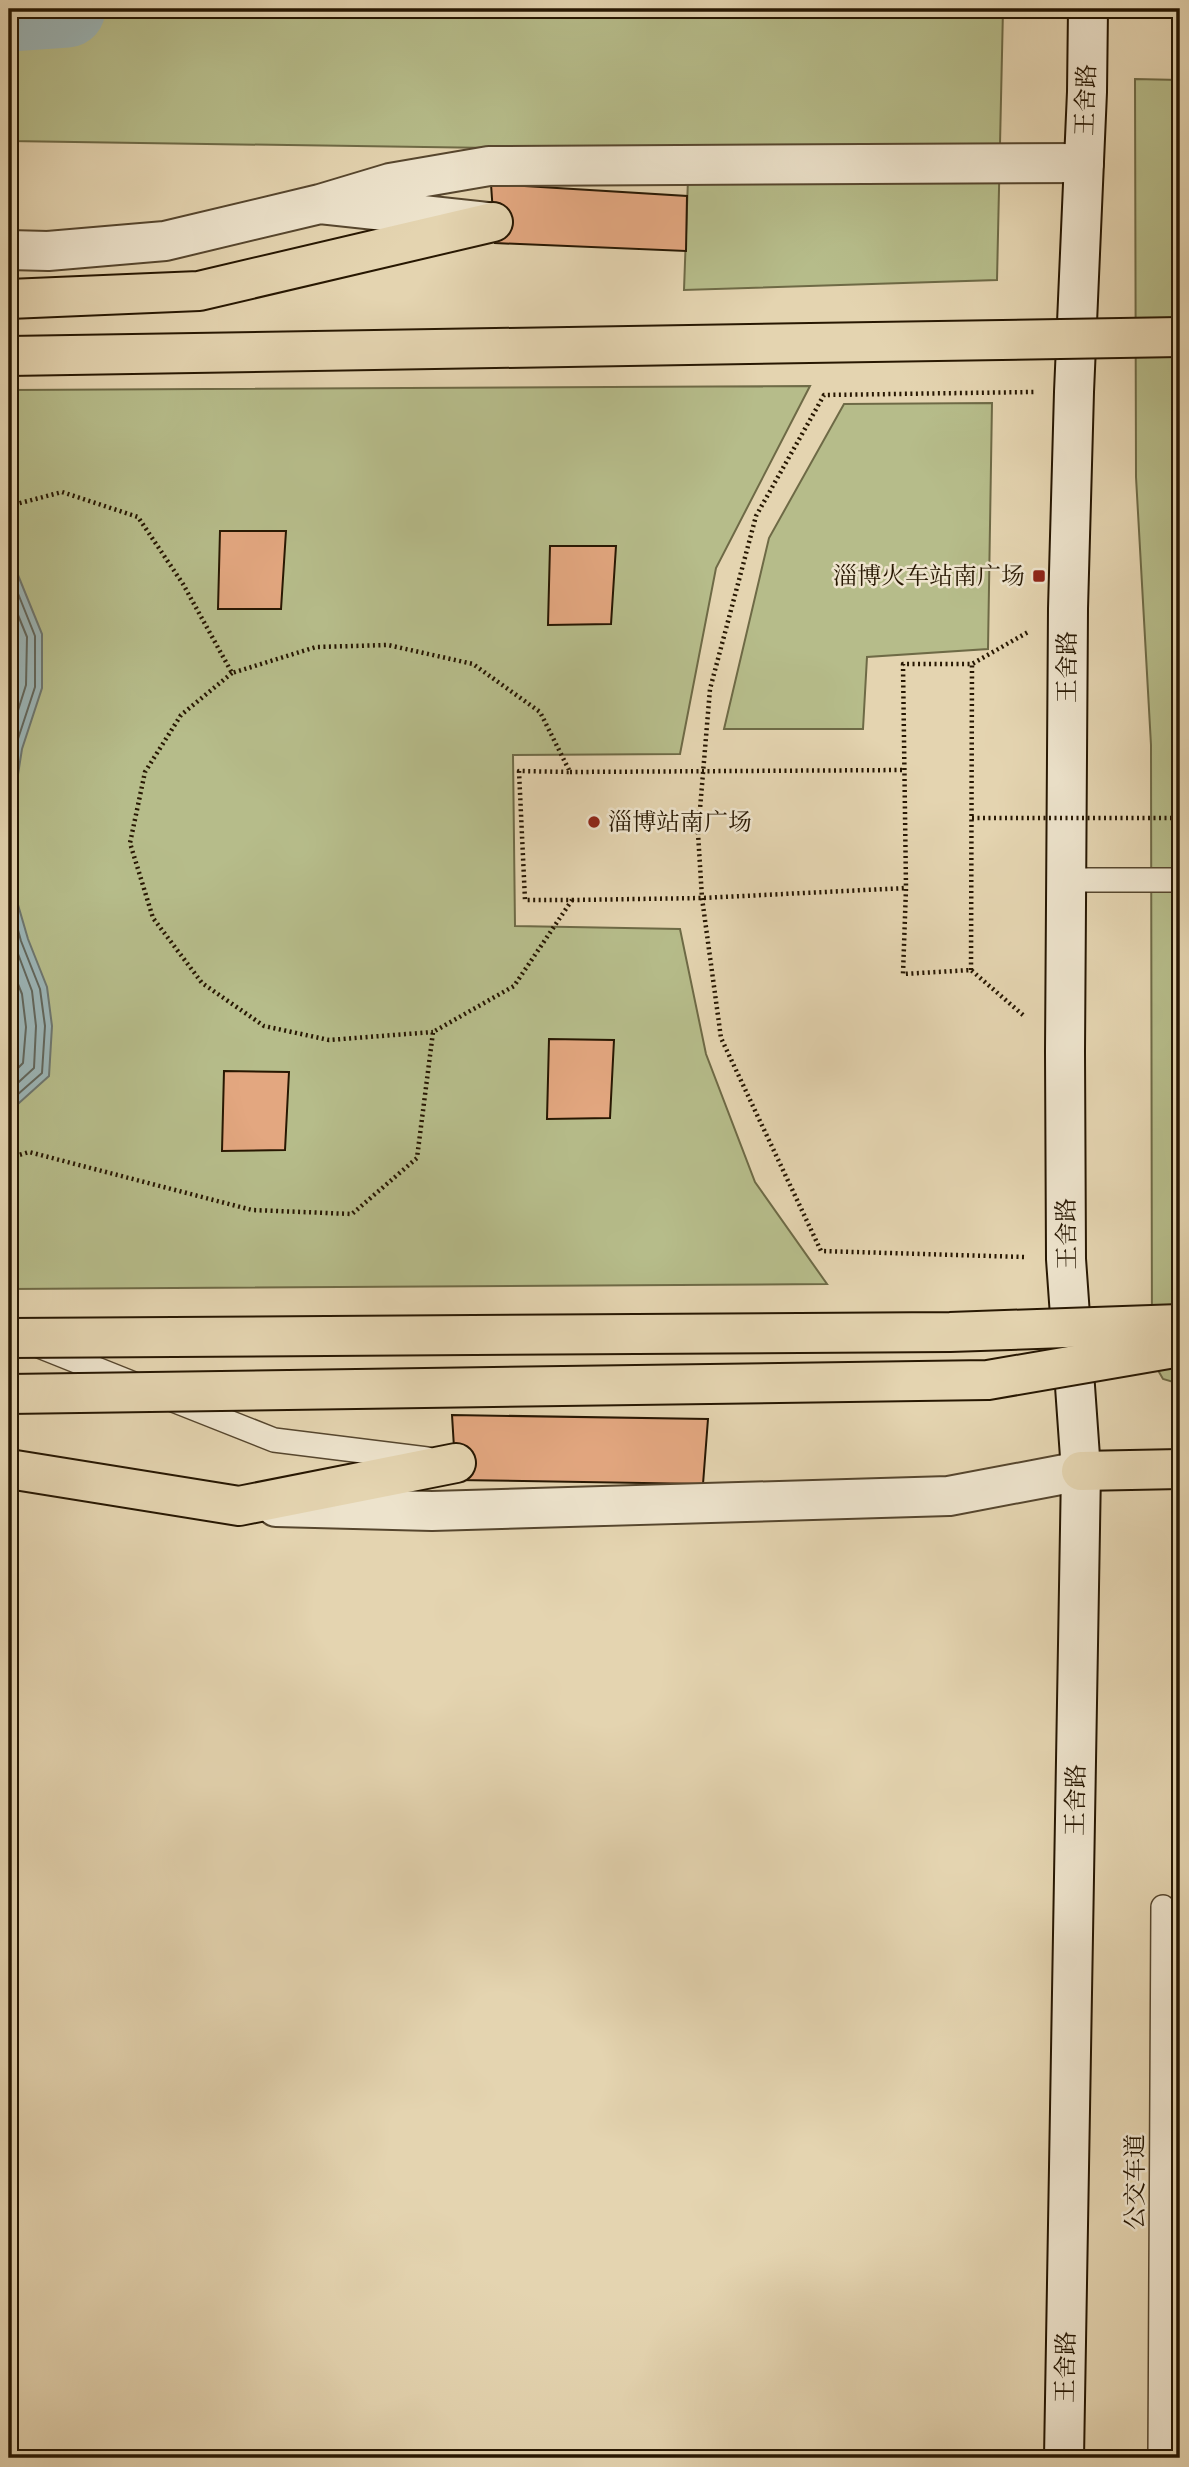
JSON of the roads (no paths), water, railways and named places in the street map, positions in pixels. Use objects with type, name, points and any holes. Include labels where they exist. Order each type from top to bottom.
[{"type":"main road","name":"王舍路","points":[[1064,2458],[1081,1471],[1066,1259],[1068,609],[1088,9]]},
{"type":"main road","points":[[9,250],[48,251],[165,241],[320,204],[390,183],[489,166],[1084,163]]},
{"type":"main road","points":[[9,299],[199,291],[493,222],[320,204]]},
{"type":"main road","points":[[9,356],[1180,337]]},
{"type":"main road","points":[[15,1338],[936,1333],[1180,1324]]},
{"type":"main road","points":[[9,1394],[988,1381],[1180,1347]]},
{"type":"main road","points":[[239,1506],[456,1463]]},
{"type":"main road","points":[[9,1469],[239,1506],[432,1511],[949,1496],[1081,1471],[1180,1469]]},
{"type":"lane","points":[[1066,880],[1180,880]]},
{"type":"lane","points":[[15,1338],[274,1440],[456,1463]]},
{"type":"lane","name":"公交车道","points":[[1160,2458],[1163,1907]]},
{"type":"water","points":[[9,553],[42,634],[42,688],[22,749],[10,825],[14,891],[28,939],[47,987],[52,1026],[49,1076],[9,1112]]},
{"type":"waterway","points":[[9,13],[67,9]]},
{"type":"place","name":"淄博火车站南广场","points":[[1039,576]]},
{"type":"place","name":"淄博站南广场","points":[[594,822]]}]
